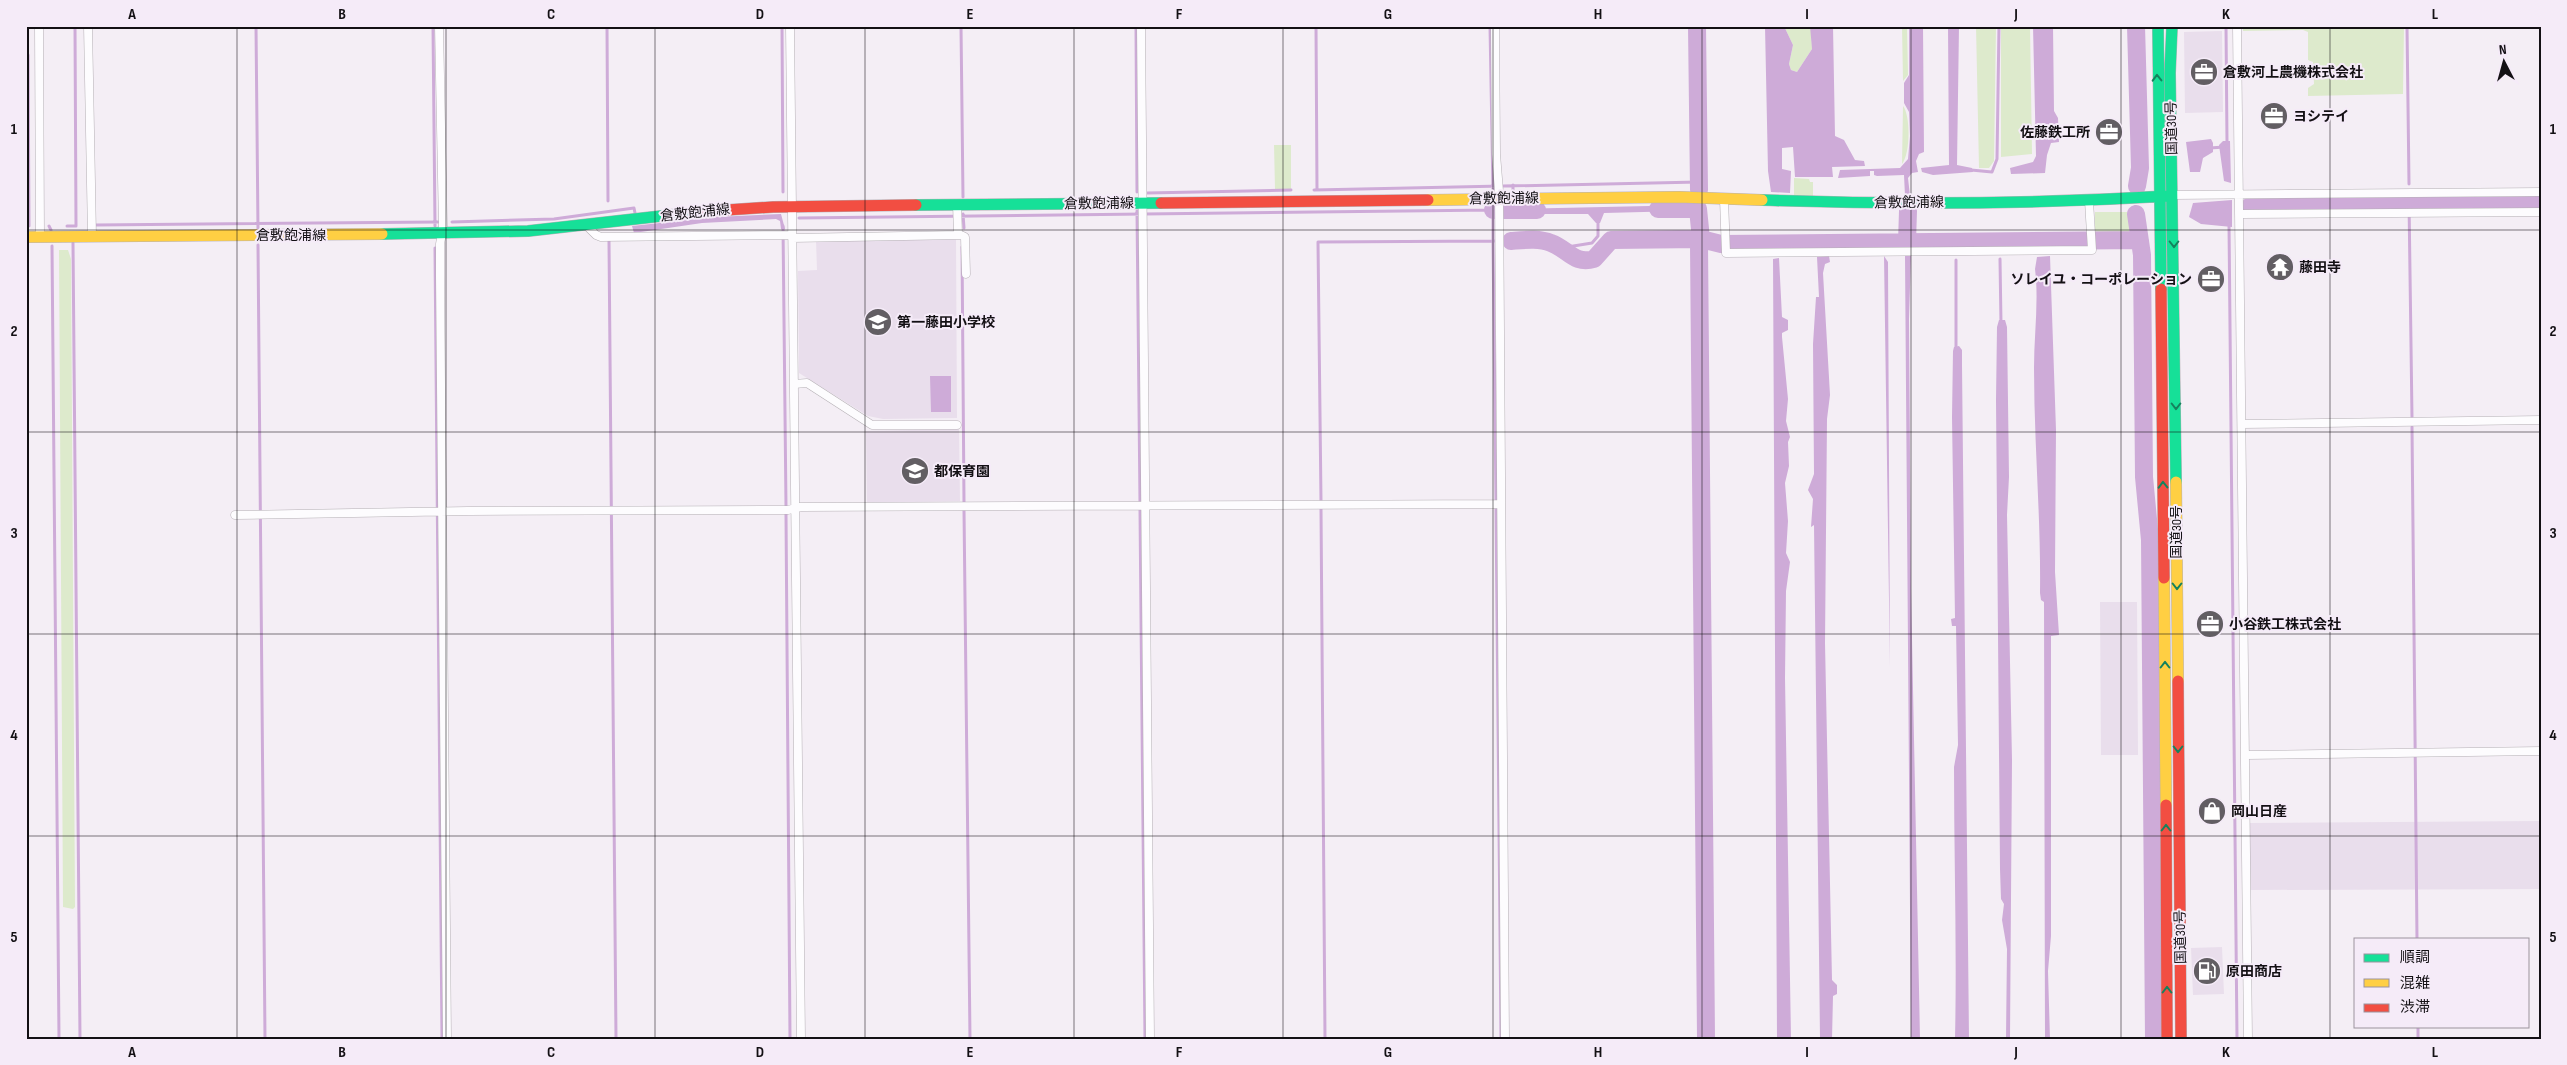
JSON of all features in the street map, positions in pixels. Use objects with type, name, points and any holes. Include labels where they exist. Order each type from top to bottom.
[{"type":"main road","name":"国道30号","points":[[2158,26],[2165,652],[2166,1039]]},
{"type":"main road","name":"国道30号","points":[[2172,26],[2170,73],[2173,195],[2181,1039]]},
{"type":"main road","name":"倉敷飽浦線","points":[[26,236],[528,232],[704,210],[792,206],[957,213],[1143,210],[1498,198],[1679,197],[1849,202],[2089,201],[2173,195]]},
{"type":"street","points":[[39,26],[40,237]]},
{"type":"street","points":[[88,26],[92,236]]},
{"type":"street","points":[[438,26],[442,234],[440,268],[438,512],[447,1039]]},
{"type":"street","points":[[790,26],[792,206],[788,236],[794,384],[801,1039]]},
{"type":"street","points":[[1141,26],[1150,1039]]},
{"type":"street","points":[[1495,26],[1499,241],[1505,1039]]},
{"type":"street","points":[[2237,26],[2248,1039]]},
{"type":"street","points":[[2173,195],[2541,192]]},
{"type":"street","points":[[1724,199],[1726,253],[2092,250],[2089,201]]},
{"type":"street","points":[[2240,214],[2541,212]]},
{"type":"street","points":[[957,213],[958,234]]},
{"type":"street","points":[[587,226],[596,235],[601,237],[958,234],[966,237],[966,274]]},
{"type":"street","points":[[794,384],[807,383],[872,425],[957,425]]},
{"type":"street","points":[[2242,424],[2541,420]]},
{"type":"street","points":[[235,515],[795,509],[800,507],[1501,504]]},
{"type":"street","points":[[2246,755],[2541,752]]},
{"type":"shaded area","points":[[1765,26],[1784,26],[1793,45],[1789,64],[1791,70],[1797,72],[1812,49],[1810,26],[1833,26],[1835,136],[1844,140],[1855,160],[1864,161],[1865,166],[1832,167],[1833,177],[1795,177],[1793,147],[1782,148],[1782,169],[1791,171],[1790,193],[1771,192],[1768,171]]},
{"type":"shaded area","points":[[1909,26],[1923,26],[1924,152],[1919,154],[1916,161],[1918,172],[1912,173],[1908,178],[1910,196],[1905,196],[1904,175],[1877,176],[1874,175],[1874,171],[1870,171],[1870,176],[1838,178],[1840,170],[1900,168],[1908,159],[1910,136],[1909,112],[1904,103],[1904,83],[1909,75]]},
{"type":"shaded area","points":[[1948,26],[1959,26],[1957,165],[1972,168],[1973,172],[1933,175],[1922,172],[1921,168],[1949,165]]},
{"type":"shaded area","points":[[2033,26],[2053,26],[2054,111],[2058,118],[2059,142],[2051,143],[2047,155],[2045,173],[2011,174],[2010,168],[2033,162],[2036,156]]},
{"type":"shaded area","name":"倉敷河上農機株式会社","points":[[2222,31],[2223,112],[2185,113],[2184,32]]},
{"type":"shaded area","points":[[2211,139],[2213,152],[2203,158],[2200,172],[2190,172],[2186,142]]},
{"type":"shaded area","points":[[2223,141],[2230,141],[2231,183],[2224,181],[2219,145]]},
{"type":"shaded area","points":[[2232,200],[2232,227],[2201,224],[2189,217],[2193,203]]},
{"type":"shaded area","points":[[1683,207],[1683,211],[1604,213],[1600,223],[1596,223],[1588,214],[1517,214],[1515,209]]},
{"type":"shaded area","points":[[781,214],[785,229],[781,229],[780,221],[776,219],[702,223],[634,233],[632,226],[715,217]]},
{"type":"shaded area","points":[[1528,232],[1531,236],[1535,236],[1536,243],[1502,243],[1502,239],[1509,233]]},
{"type":"shaded area","name":"第一藤田小学校","points":[[956,238],[957,418],[883,419],[868,416],[799,373],[798,271],[817,270],[816,240]]},
{"type":"shaded area","points":[[1911,255],[1909,319],[1911,588],[1920,1039],[1911,1039],[1905,256]]},
{"type":"shaded area","points":[[1829,256],[1830,262],[1825,264],[1823,273],[1830,395],[1827,419],[1825,643],[1832,980],[1837,985],[1837,994],[1833,996],[1832,1039],[1820,1039],[1814,525],[1811,527],[1813,499],[1808,490],[1814,474],[1813,344],[1816,297],[1819,297],[1817,257]]},
{"type":"shaded area","points":[[1884,256],[1888,262],[1890,668]]},
{"type":"shaded area","points":[[2050,256],[2056,430],[2055,572],[2059,635],[2051,636],[2051,936],[2048,971],[2050,1039],[2045,1039],[2044,602],[2041,600],[2040,593],[2034,368],[2035,269],[2037,257]]},
{"type":"shaded area","points":[[1779,258],[1782,317],[1788,320],[1788,330],[1782,333],[1782,337],[1788,399],[1786,421],[1790,437],[1788,442],[1789,466],[1785,483],[1788,521],[1786,553],[1790,562],[1786,591],[1785,678],[1791,1039],[1777,1039],[1773,259]]},
{"type":"shaded area","points":[[1999,320],[2005,320],[2007,327],[2009,477],[2007,515],[2012,760],[2010,1039],[2006,1039],[2007,949],[2002,920],[2004,904],[2001,899],[2000,869],[1996,400],[1997,327]]},
{"type":"shaded area","points":[[1959,346],[1962,350],[1969,1039],[1955,1039],[1954,767],[1958,745],[1956,626],[1952,626],[1951,619],[1955,618],[1952,417],[1953,351],[1954,347]]},
{"type":"shaded area","points":[[930,376],[951,376],[951,412],[931,412]]},
{"type":"shaded area","points":[[959,429],[960,501],[867,503],[866,431]]},
{"type":"shaded area","points":[[2100,602],[2137,602],[2138,755],[2101,755]]},
{"type":"shaded area","points":[[2541,821],[2541,889],[2250,890],[2250,823]]},
{"type":"shaded area","name":"原田商店","points":[[2222,947],[2224,994],[2193,995],[2191,948]]},
{"type":"green space","points":[[1784,26],[1810,26],[1811,29],[1812,49],[1797,72],[1791,70],[1789,64],[1793,45]]},
{"type":"green space","points":[[1902,26],[1907,26],[1908,75],[1903,81]]},
{"type":"green space","points":[[1976,26],[1996,26],[1994,161],[1989,168],[1979,168]]},
{"type":"green space","points":[[2001,26],[2030,26],[2032,154],[2001,157]]},
{"type":"green space","points":[[2243,26],[2404,26],[2403,94],[2308,96],[2308,88],[2314,84],[2313,62],[2308,60],[2308,32],[2303,30],[2243,31]]},
{"type":"green space","points":[[1903,106],[1907,118],[1908,144],[1907,153],[1902,164]]},
{"type":"green space","points":[[1274,145],[1291,145],[1291,189],[1275,189]]},
{"type":"green space","points":[[1794,178],[1809,179],[1810,182],[1813,182],[1813,196],[1794,195]]},
{"type":"green space","points":[[2095,212],[2130,212],[2129,236],[2095,236]]},
{"type":"green space","points":[[59,250],[68,250],[71,259],[75,907],[73,909],[63,907]]},
{"type":"waterway","points":[[67,226],[76,226],[75,26]]},
{"type":"waterway","points":[[256,26],[258,230]]},
{"type":"waterway","points":[[433,26],[435,226]]},
{"type":"waterway","points":[[607,26],[608,201]]},
{"type":"waterway","points":[[782,26],[783,192]]},
{"type":"waterway","points":[[961,26],[963,197]]},
{"type":"waterway","points":[[1136,26],[1137,192]]},
{"type":"waterway","points":[[1316,26],[1317,190]]},
{"type":"waterway","points":[[1490,26],[1493,192]]},
{"type":"waterway","points":[[1697,26],[1699,190]]},
{"type":"waterway","points":[[1971,170],[1992,172],[1997,159],[1999,26]]},
{"type":"waterway","points":[[2136,26],[2140,168],[2137,186]]},
{"type":"waterway","points":[[2226,26],[2227,143]]},
{"type":"waterway","points":[[2407,26],[2409,184]]},
{"type":"waterway","points":[[28,55],[29,226]]},
{"type":"waterway","points":[[2139,146],[2145,146]]},
{"type":"waterway","points":[[2210,148],[2224,147]]},
{"type":"waterway","points":[[1314,190],[1699,182]]},
{"type":"waterway","points":[[1513,185],[1513,192]]},
{"type":"waterway","points":[[1147,193],[1291,190]]},
{"type":"waterway","points":[[2409,201],[2412,417]]},
{"type":"waterway","points":[[2250,206],[2541,205]]},
{"type":"waterway","points":[[452,222],[554,219],[634,208],[635,213]]},
{"type":"waterway","points":[[1493,208],[1493,241],[1495,241]]},
{"type":"waterway","points":[[1658,209],[1698,209],[1701,239],[1721,244],[2140,240]]},
{"type":"waterway","points":[[799,218],[1493,210]]},
{"type":"waterway","points":[[1493,210],[1537,210]]},
{"type":"waterway","points":[[1137,211],[1140,502]]},
{"type":"waterway","points":[[1907,242],[1908,211]]},
{"type":"waterway","points":[[963,214],[964,228]]},
{"type":"waterway","points":[[2136,214],[2142,255],[2144,477],[2150,540],[2154,1039]]},
{"type":"waterway","points":[[1561,248],[1592,243],[1598,236],[1598,220]]},
{"type":"waterway","points":[[96,225],[438,222]]},
{"type":"waterway","points":[[2229,224],[2237,1039]]},
{"type":"waterway","points":[[49,226],[51,230]]},
{"type":"waterway","points":[[783,226],[786,506]]},
{"type":"waterway","points":[[1511,241],[1542,240],[1557,246],[1576,258],[1587,260],[1594,259],[1611,240],[1701,239],[1699,244],[1706,1039]]},
{"type":"waterway","points":[[609,241],[616,1039]]},
{"type":"waterway","points":[[1321,501],[1318,242],[1493,241],[1496,500]]},
{"type":"waterway","points":[[73,243],[80,1039]]},
{"type":"waterway","points":[[258,245],[265,1039]]},
{"type":"waterway","points":[[52,246],[59,1039]]},
{"type":"waterway","points":[[962,247],[964,502]]},
{"type":"waterway","points":[[435,248],[442,1039]]},
{"type":"waterway","points":[[2000,259],[2001,324]]},
{"type":"waterway","points":[[1956,260],[1956,349]]},
{"type":"waterway","points":[[2412,427],[2417,938]]},
{"type":"waterway","points":[[1496,507],[1501,1039]]},
{"type":"waterway","points":[[1140,509],[1145,1039]]},
{"type":"waterway","points":[[1321,509],[1325,1038]]},
{"type":"waterway","points":[[964,510],[970,1039]]},
{"type":"waterway","points":[[786,514],[790,1039]]},
{"type":"waterway","points":[[2418,1028],[2418,1039]]},
{"type":"traffic: fast","points":[[2158,26],[2161,289]]},
{"type":"traffic: fast","points":[[2172,26],[2170,73],[2176,482]]},
{"type":"traffic: fast","points":[[1762,200],[1966,203],[2068,201],[2169,196]]},
{"type":"traffic: fast","points":[[916,205],[1161,203]]},
{"type":"traffic: fast","points":[[382,234],[528,231],[697,212]]},
{"type":"traffic: slow","points":[[1428,200],[1679,197],[1762,200]]},
{"type":"traffic: slow","points":[[26,237],[382,234]]},
{"type":"traffic: slow","points":[[2176,482],[2178,681]]},
{"type":"traffic: slow","points":[[2164,578],[2166,805]]},
{"type":"traffic: jam","points":[[1161,203],[1428,200]]},
{"type":"traffic: jam","points":[[697,212],[773,207],[916,205]]},
{"type":"traffic: jam","points":[[2161,289],[2164,578]]},
{"type":"traffic: jam","points":[[2178,681],[2181,1039]]},
{"type":"traffic: jam","points":[[2166,805],[2167,1039]]},
{"type":"place","name":"倉敷河上農機株式会社","points":[[2204,72]]},
{"type":"place","name":"ヨシテイ","points":[[2274,116]]},
{"type":"place","name":"佐藤鉄工所","points":[[2109,132]]},
{"type":"place","name":"藤田寺","points":[[2280,267]]},
{"type":"place","name":"ソレイユ・コーポレーション","points":[[2211,279]]},
{"type":"place","name":"第一藤田小学校","points":[[878,322]]},
{"type":"place","name":"都保育園","points":[[915,471]]},
{"type":"place","name":"小谷鉄工株式会社","points":[[2210,624]]},
{"type":"place","name":"岡山日産","points":[[2212,811]]},
{"type":"place","name":"原田商店","points":[[2207,971]]}]
